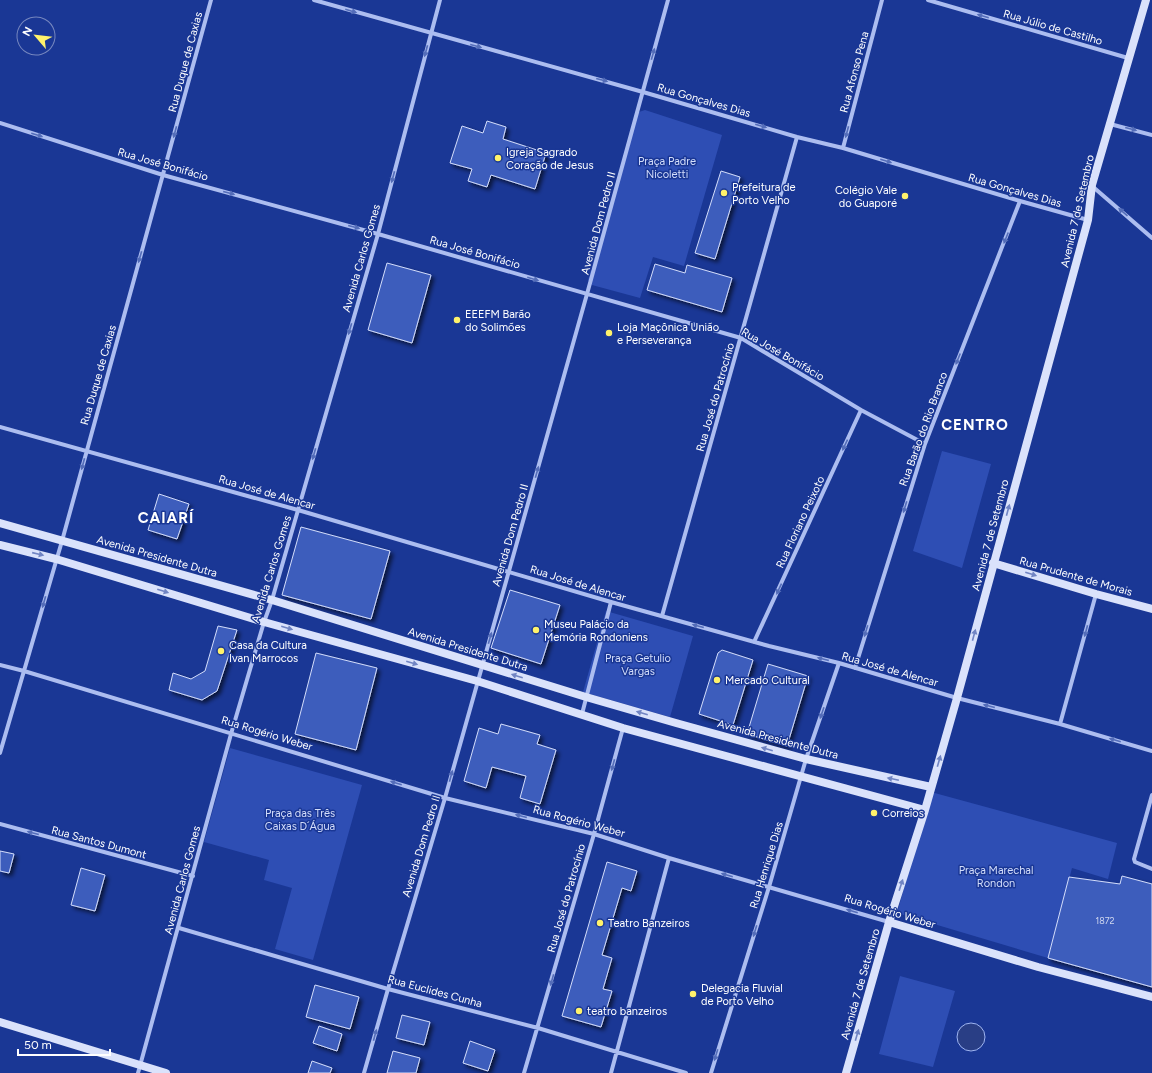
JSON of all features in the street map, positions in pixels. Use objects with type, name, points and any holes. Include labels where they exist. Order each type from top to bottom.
[{"type":"street","name":"Rua Duque de Caxias","points":[[0,753],[62,541],[211,0]]},
{"type":"street","name":"Rua Gonçalves Dias","points":[[314,0],[643,92],[797,137],[843,148],[1088,220]]},
{"type":"street","name":"Avenida Carlos Gomes","points":[[140,1069],[231,734],[264,622],[272,600],[378,234],[440,0]]},
{"type":"street","name":"Avenida Dom Pedro II","points":[[364,1073],[445,798],[668,0]]},
{"type":"street","name":"Rua Afonso Pena","points":[[843,148],[882,0]]},
{"type":"street","name":"Rua Júlio de Castilho","points":[[928,0],[1128,58]]},
{"type":"street","name":"Avenida 7 de Setembro","points":[[846,1073],[889,922],[925,810],[957,698],[1088,220],[1092,185],[1146,0]]},
{"type":"street","name":"Rua José Bonifácio","points":[[0,124],[163,175],[378,234],[741,338],[861,410],[925,444]]},
{"type":"street","points":[[1110,124],[1152,135]]},
{"type":"street","name":"Rua José do Patrocínio","points":[[662,616],[797,137]]},
{"type":"street","points":[[1092,185],[1152,238]]},
{"type":"street","name":"Rua Barão do Rio Branco","points":[[855,668],[925,444],[1020,201]]},
{"type":"street","name":"Rua Floriano Peixoto","points":[[754,642],[861,410]]},
{"type":"street","name":"Rua José de Alencar","points":[[0,427],[298,510],[611,602],[754,642],[839,663],[957,698],[1060,724],[1152,751]]},
{"type":"street","name":"Avenida Presidente Dutra","points":[[0,523],[272,600],[586,697],[806,760],[931,787]]},
{"type":"street","points":[[0,545],[56,558],[264,622],[477,681],[623,728],[801,775],[925,810]]},
{"type":"street","name":"Rua Prudente de Morais","points":[[993,563],[1096,594],[1152,608]]},
{"type":"street","points":[[1060,724],[1096,594]]},
{"type":"street","points":[[582,714],[611,602]]},
{"type":"street","name":"Rua Henrique Dias","points":[[711,1073],[769,887],[801,775],[839,663]]},
{"type":"street","name":"Rua Rogério Weber","points":[[0,665],[445,798],[594,834],[669,858],[1038,967],[1152,998]]},
{"type":"street","name":"Rua José do Patrocínio","points":[[524,1073],[594,834],[623,728]]},
{"type":"street","points":[[1152,795],[1134,859],[1135,862],[1152,869]]},
{"type":"street","name":"Rua Santos Dumont","points":[[0,824],[193,876]]},
{"type":"street","points":[[610,1073],[669,858]]},
{"type":"street","name":"Rua Euclides Cunha","points":[[179,928],[388,988],[538,1028],[686,1073]]},
{"type":"street","points":[[0,1022],[140,1069],[166,1073]]},
{"type":"green space","name":"Praça Padre Nicoletti","points":[[645,110],[722,135],[684,266],[653,257],[640,298],[592,285],[588,280],[636,113]]},
{"type":"green space","points":[[942,451],[991,464],[962,568],[913,551]]},
{"type":"green space","name":"Praça Getulio Vargas","points":[[606,611],[693,636],[670,717],[583,692]]},
{"type":"green space","name":"Praça das Três Caixas D´Água","points":[[230,748],[362,785],[313,960],[275,949],[292,888],[264,880],[269,860],[204,842]]},
{"type":"green space","name":"Praça Marechal Rondon","points":[[931,792],[1117,843],[1108,879],[1072,868],[1048,958],[897,913]]},
{"type":"green space","points":[[900,976],[955,991],[933,1067],[879,1054]]},
{"type":"shaded area","points":[[971,1023],[981,1027],[985,1037],[981,1047],[971,1051],[961,1047],[957,1037],[961,1027]]},
{"type":"building","name":"Igreja Sagrado Coração de Jesus","points":[[487,121],[506,127],[503,139],[546,153],[535,189],[491,175],[487,187],[468,181],[472,169],[450,163],[462,126],[483,133]]},
{"type":"building","points":[[721,171],[740,177],[715,259],[695,253]]},
{"type":"building","points":[[387,263],[431,275],[412,343],[368,330]]},
{"type":"building","points":[[655,264],[685,273],[687,265],[732,278],[722,312],[647,290]]},
{"type":"building","points":[[159,494],[189,504],[177,539],[148,530]]},
{"type":"building","points":[[301,527],[390,551],[371,619],[282,595]]},
{"type":"building","points":[[510,590],[560,605],[541,664],[491,648]]},
{"type":"building","name":"Casa da Cultura Ivan Marrocos","points":[[218,626],[237,630],[217,691],[202,700],[169,690],[173,673],[191,679],[205,671]]},
{"type":"building","points":[[722,650],[753,660],[733,725],[699,714],[718,653]]},
{"type":"building","points":[[316,653],[377,668],[356,750],[295,734]]},
{"type":"building","points":[[768,664],[808,676],[787,746],[747,734]]},
{"type":"building","points":[[501,724],[540,735],[537,744],[556,750],[540,804],[520,798],[526,776],[492,767],[486,788],[464,781],[479,728],[498,734]]},
{"type":"building","points":[[0,851],[14,854],[9,873],[0,871]]},
{"type":"building","name":"Teatro Banzeiros","points":[[607,862],[637,871],[631,891],[622,888],[602,955],[612,958],[603,989],[612,991],[601,1027],[562,1016]]},
{"type":"building","points":[[81,868],[105,875],[95,911],[71,905]]},
{"type":"building","points":[[1122,876],[1152,884],[1152,987],[1048,958],[1069,877],[1120,884]]},
{"type":"building","points":[[315,985],[359,997],[350,1029],[306,1017]]},
{"type":"building","points":[[402,1015],[430,1022],[424,1045],[396,1038]]},
{"type":"building","points":[[319,1026],[342,1034],[337,1051],[313,1043]]},
{"type":"building","points":[[470,1041],[495,1050],[488,1071],[463,1063]]},
{"type":"building","points":[[393,1051],[420,1058],[416,1073],[387,1073]]},
{"type":"building","points":[[312,1061],[332,1068],[330,1073],[308,1073]]},
{"type":"place","name":"Igreja Sagrado Coração de Jesus","points":[[498,158]]},
{"type":"place","name":"Prefeitura de Porto Velho","points":[[724,193]]},
{"type":"place","name":"Colégio Vale do Guaporé","points":[[905,196]]},
{"type":"place","name":"EEEFM Barão do Solimões","points":[[457,320]]},
{"type":"place","name":"Loja Maçônica União e Perseverança","points":[[609,333]]},
{"type":"place","name":"Museu Palácio da Memória Rondoniens","points":[[536,630]]},
{"type":"place","name":"Casa da Cultura Ivan Marrocos","points":[[221,651]]},
{"type":"place","name":"Mercado Cultural","points":[[717,680]]},
{"type":"place","name":"Correios","points":[[874,813]]},
{"type":"place","name":"Teatro Banzeiros","points":[[600,923]]},
{"type":"place","name":"Delegacia Fluvial de Porto Velho","points":[[693,994]]},
{"type":"place","name":"teatro banzeiros","points":[[579,1011]]},
{"type":"district","name":"CENTRO","points":[[975,425]]},
{"type":"district","name":"CAIARÍ","points":[[166,518]]}]
